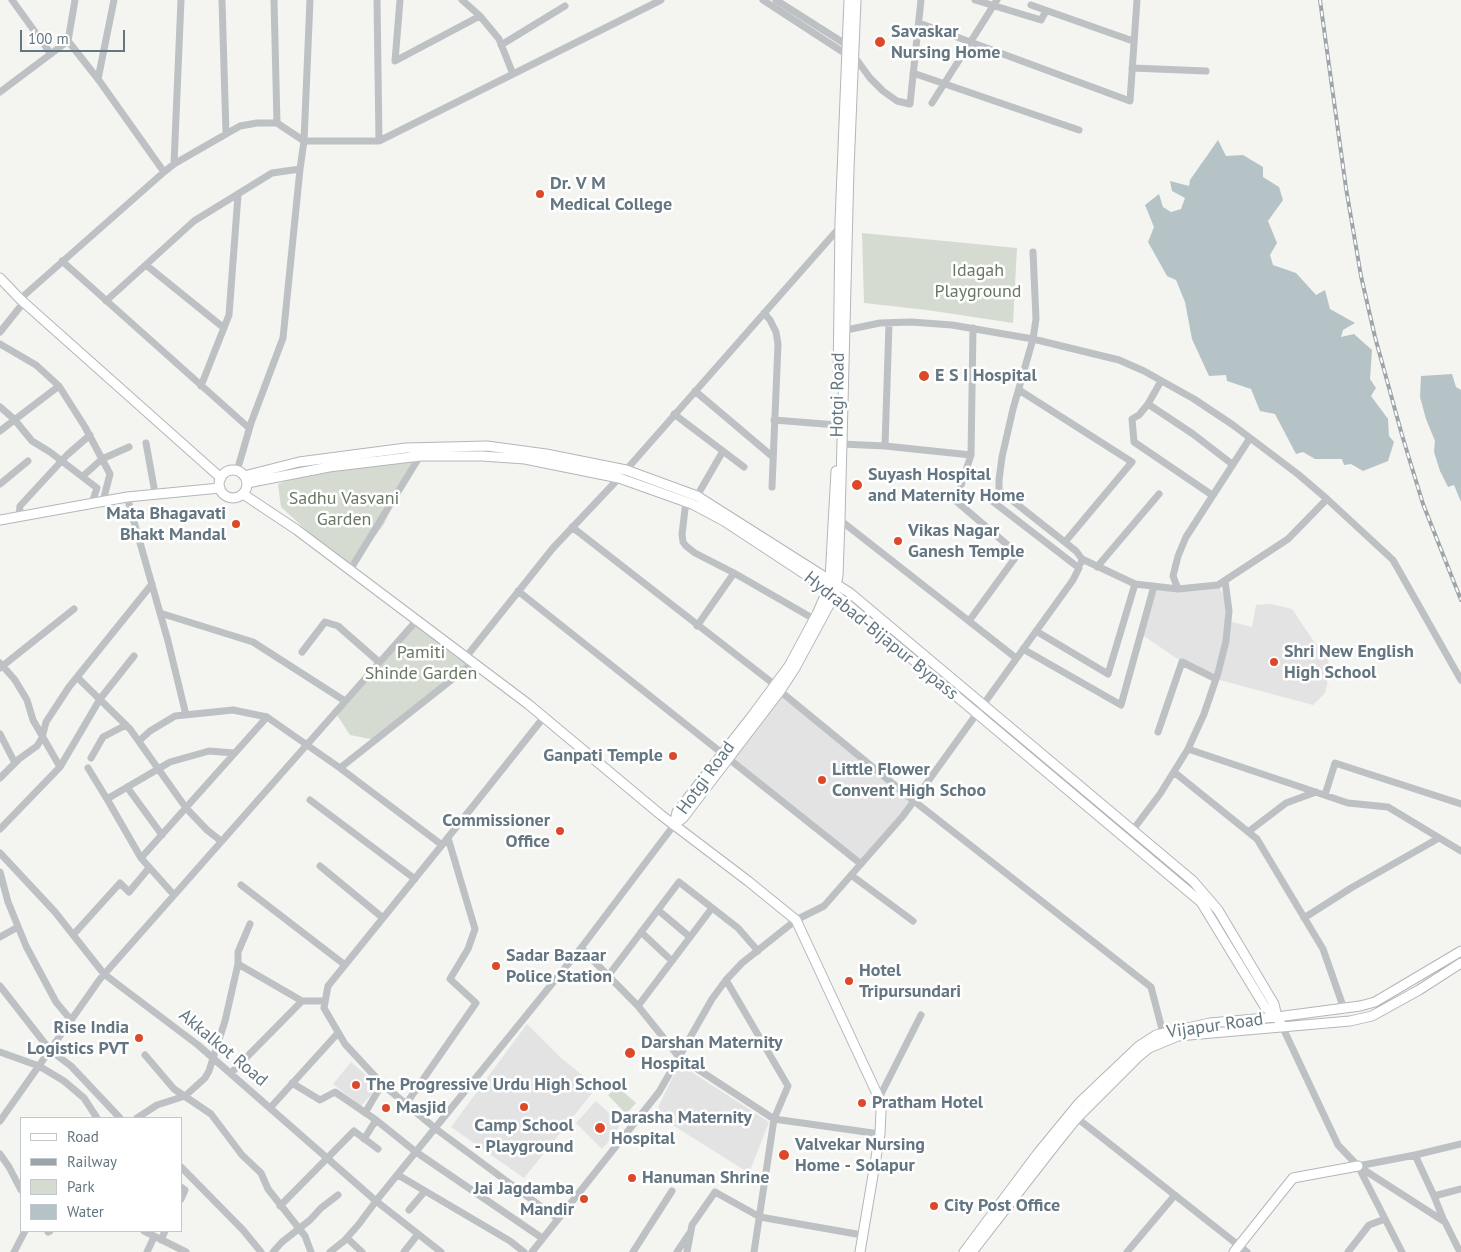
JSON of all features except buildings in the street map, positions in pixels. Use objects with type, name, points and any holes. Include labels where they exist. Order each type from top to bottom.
[{"type":"main road","name":"Hotgi Road","points":[[674,825],[678,812],[726,756],[795,668],[831,592],[840,520],[846,330],[849,0]]},
{"type":"main road","name":"Hotgi Road","points":[[833,581],[840,228],[850,51],[856,0]]},
{"type":"main road","points":[[0,278],[22,300],[221,478]]},
{"type":"main road","points":[[243,494],[239,497],[230,498],[220,488],[221,478],[228,472],[243,477],[300,462],[406,448],[488,446],[546,454],[626,470],[697,496],[850,593],[1193,881],[1218,910],[1274,1004],[1277,1017]]},
{"type":"main road","name":"Hydrabad-Bijapur Bypass","points":[[243,477],[420,456],[482,456],[525,459],[619,478],[686,501],[724,521],[831,592],[1201,902],[1265,1007],[1277,1017],[1282,1026]]},
{"type":"main road","points":[[243,477],[243,494]]},
{"type":"main road","points":[[0,520],[127,497],[220,488]]},
{"type":"main road","points":[[243,494],[297,530],[544,716],[674,825],[796,920],[879,1098],[881,1111],[880,1134],[860,1252]]},
{"type":"main road","name":"Hotgi Road","points":[[778,688],[814,619],[831,592]]},
{"type":"main road","name":"Vijapur Road","points":[[964,1252],[1038,1153],[1080,1103],[1139,1046],[1156,1035],[1210,1023],[1344,1009],[1375,1002],[1461,952]]},
{"type":"main road","name":"Vijapur Road","points":[[972,1252],[1077,1118],[1138,1056],[1149,1048],[1178,1036],[1350,1020],[1372,1016],[1419,990],[1461,963]]},
{"type":"main road","points":[[1236,1249],[1293,1178],[1358,1166]]},
{"type":"street","points":[[12,0],[51,54]]},
{"type":"street","points":[[0,92],[68,41],[75,0]]},
{"type":"street","points":[[98,79],[114,0]]},
{"type":"street","points":[[174,164],[181,0]]},
{"type":"street","points":[[222,0],[226,134]]},
{"type":"street","points":[[274,0],[277,123]]},
{"type":"street","points":[[243,477],[249,428],[283,338],[304,141],[310,0]]},
{"type":"street","points":[[377,0],[379,141]]},
{"type":"street","points":[[400,0],[395,61],[480,16]]},
{"type":"street","points":[[462,0],[480,16],[499,39],[513,74]]},
{"type":"street","points":[[643,0],[650,5]]},
{"type":"street","points":[[0,332],[22,300],[62,261],[164,172],[174,164],[240,126],[257,123],[277,123],[292,131],[304,141],[379,141],[661,0]]},
{"type":"street","points":[[763,0],[850,51]]},
{"type":"street","points":[[776,0],[850,51],[882,91],[897,101],[910,104],[921,0]]},
{"type":"street","points":[[975,0],[996,2],[1041,20],[1046,10]]},
{"type":"street","points":[[919,23],[1130,101],[1136,0]]},
{"type":"street","points":[[932,103],[996,2]]},
{"type":"street","points":[[1031,5],[1133,41]]},
{"type":"street","points":[[501,45],[565,6]]},
{"type":"street","points":[[68,41],[98,79],[164,172]]},
{"type":"street","points":[[1132,68],[1206,71]]},
{"type":"street","points":[[914,73],[1079,130]]},
{"type":"street","points":[[106,301],[194,221],[272,173],[300,170]]},
{"type":"street","points":[[201,386],[229,315],[238,194]]},
{"type":"street","points":[[340,768],[470,659],[518,591],[553,548],[619,478],[840,228]]},
{"type":"street","points":[[1033,252],[1036,319],[1034,339],[1002,456],[999,490],[1076,551],[1082,559],[1135,584],[1178,588],[1218,585],[1225,581],[1288,539],[1327,499]]},
{"type":"street","points":[[62,261],[249,428]]},
{"type":"street","points":[[146,265],[224,328]]},
{"type":"street","points":[[764,314],[770,320],[776,332],[778,344],[772,487]]},
{"type":"street","points":[[846,330],[889,323],[911,322],[973,328],[1034,339],[1119,360],[1194,399],[1250,438],[1327,499],[1393,560],[1461,680]]},
{"type":"street","points":[[885,446],[889,323]]},
{"type":"street","points":[[969,621],[1018,554],[956,501],[971,454],[973,328]]},
{"type":"street","points":[[0,344],[36,365],[59,386],[90,435],[110,474],[103,501]]},
{"type":"street","points":[[1162,381],[1148,404],[1139,415],[1132,419],[1134,442],[1212,495]]},
{"type":"street","points":[[0,432],[14,419],[59,386]]},
{"type":"street","points":[[1019,390],[1132,462],[1065,542]]},
{"type":"street","points":[[695,391],[773,457]]},
{"type":"street","points":[[1148,404],[1193,434],[1232,464]]},
{"type":"street","points":[[0,407],[14,419],[32,441],[98,488],[92,503]]},
{"type":"street","points":[[674,414],[744,467]]},
{"type":"street","points":[[774,420],[837,425]]},
{"type":"street","points":[[18,516],[20,506],[62,461],[90,435]]},
{"type":"street","points":[[1178,588],[1173,576],[1178,556],[1186,537],[1250,438]]},
{"type":"street","points":[[146,443],[155,493]]},
{"type":"street","points":[[842,444],[971,454]]},
{"type":"street","points":[[83,476],[102,459],[128,447]]},
{"type":"street","points":[[697,496],[723,451]]},
{"type":"street","points":[[350,570],[420,456]]},
{"type":"street","points":[[0,484],[28,461]]},
{"type":"street","points":[[1097,567],[1159,494]]},
{"type":"street","points":[[127,497],[168,641],[186,715]]},
{"type":"street","points":[[987,497],[1079,568]]},
{"type":"street","points":[[686,501],[682,534],[683,542],[686,546],[695,553],[814,619]]},
{"type":"street","points":[[840,520],[1016,658]]},
{"type":"street","points":[[572,527],[778,688],[914,801],[1151,987],[1163,1033]]},
{"type":"street","points":[[532,1252],[659,1092],[712,999],[726,980],[742,963],[796,920],[824,906],[903,816],[1073,580],[1082,559]]},
{"type":"street","points":[[697,626],[734,573]]},
{"type":"street","points":[[1132,831],[1174,772],[1188,749],[1204,714],[1226,641],[1229,611],[1225,581]]},
{"type":"street","points":[[0,778],[15,763],[37,746],[42,738],[46,722],[77,677],[152,584]]},
{"type":"street","points":[[1036,632],[1108,674],[1135,584]]},
{"type":"street","points":[[1023,649],[1121,704],[1154,586]]},
{"type":"street","points":[[518,591],[862,864]]},
{"type":"street","points":[[60,767],[33,720],[23,693],[15,680],[1,666],[74,609]]},
{"type":"street","points":[[160,613],[254,642],[345,701]]},
{"type":"street","points":[[0,1121],[104,974],[416,620]]},
{"type":"street","points":[[302,652],[325,622],[338,626],[379,662]]},
{"type":"street","points":[[0,829],[60,767],[100,699],[134,656]]},
{"type":"street","points":[[1158,732],[1182,662],[1216,679]]},
{"type":"street","points":[[77,677],[126,725],[140,741],[186,808],[221,841]]},
{"type":"street","points":[[140,741],[150,731],[175,716],[233,710],[267,717],[340,768],[442,846]]},
{"type":"street","points":[[544,716],[442,846],[328,986],[324,1008],[345,1044],[382,1084],[436,1129],[558,1219]]},
{"type":"street","points":[[141,858],[267,717]]},
{"type":"street","points":[[91,758],[103,737],[126,725]]},
{"type":"street","points":[[0,734],[15,763]]},
{"type":"street","points":[[1188,749],[1348,802],[1388,807],[1461,851]]},
{"type":"street","points":[[107,799],[170,762],[209,751],[234,753]]},
{"type":"street","points":[[1325,795],[1335,763],[1461,804]]},
{"type":"street","points":[[88,768],[141,858],[174,895]]},
{"type":"street","points":[[1174,772],[1257,839],[1323,949],[1344,1009]]},
{"type":"street","points":[[128,787],[162,835]]},
{"type":"street","points":[[1248,832],[1286,803],[1316,792]]},
{"type":"street","points":[[310,800],[414,879]]},
{"type":"street","points":[[330,1252],[347,1238],[436,1129],[581,948],[674,825]]},
{"type":"street","points":[[406,1104],[476,1004],[450,979],[468,949],[475,929],[448,838]]},
{"type":"street","points":[[1304,918],[1351,888],[1439,838]]},
{"type":"street","name":"Akkalkot Road","points":[[0,853],[42,898],[104,974],[214,1058],[376,1201],[441,1252]]},
{"type":"street","points":[[320,866],[383,918]]},
{"type":"street","points":[[73,935],[120,884],[129,892],[149,868]]},
{"type":"street","points":[[0,872],[8,902],[18,927],[56,1002],[71,1020]]},
{"type":"street","points":[[851,875],[913,921]]},
{"type":"street","points":[[608,976],[679,882],[738,928],[758,951]]},
{"type":"street","points":[[241,885],[345,965]]},
{"type":"street","points":[[638,1006],[712,908]]},
{"type":"street","points":[[658,910],[690,937]]},
{"type":"street","points":[[139,1117],[157,1105],[185,1096],[209,1072],[238,964],[238,952],[250,924]]},
{"type":"street","points":[[0,937],[18,927]]},
{"type":"street","points":[[641,932],[672,961]]},
{"type":"street","points":[[581,948],[638,1006],[679,1058],[774,1119],[880,1134]]},
{"type":"street","points":[[238,964],[302,1000],[325,1001]]},
{"type":"street","points":[[726,980],[788,1086],[774,1119],[754,1252]]},
{"type":"street","points":[[0,986],[50,1050],[72,1066],[119,1117]]},
{"type":"street","points":[[231,1073],[302,1000]]},
{"type":"street","points":[[879,1098],[921,1015]]},
{"type":"street","points":[[1282,1026],[1338,1145],[1358,1166],[1445,1222]]},
{"type":"street","points":[[270,1108],[338,1033]]},
{"type":"street","points":[[0,1052],[39,1066],[64,1081],[84,1098],[96,1117]]},
{"type":"street","points":[[145,1055],[174,1089],[211,1114],[242,1155],[261,1173],[268,1190],[305,1236],[311,1252]]},
{"type":"street","points":[[292,1084],[320,1100],[335,1092],[376,1120],[416,1152],[542,1238]]},
{"type":"street","points":[[365,1113],[382,1084]]},
{"type":"street","points":[[1077,1118],[1175,1195],[1236,1249],[1247,1252]]},
{"type":"street","points":[[364,1139],[376,1120]]},
{"type":"street","points":[[280,1206],[354,1131],[378,1150]]},
{"type":"street","points":[[1358,1166],[1461,1144]]},
{"type":"street","points":[[0,1154],[20,1184]]},
{"type":"street","points":[[1415,1155],[1460,1252]]},
{"type":"street","points":[[1358,1166],[1402,1252]]},
{"type":"street","points":[[182,1168],[243,1230],[260,1252]]},
{"type":"street","points":[[398,1175],[510,1241],[524,1252]]},
{"type":"street","points":[[1434,1196],[1461,1189]]},
{"type":"street","points":[[409,1210],[425,1190]]},
{"type":"street","points":[[633,1252],[672,1191]]},
{"type":"street","points":[[687,1252],[692,1226],[715,1192],[760,1217],[862,1234]]},
{"type":"street","points":[[273,1252],[282,1242],[338,1195]]},
{"type":"street","points":[[1127,1252],[1175,1195]]},
{"type":"street","points":[[1348,1252],[1369,1225],[1385,1219]]},
{"type":"street","points":[[14,1252],[24,1232]]},
{"type":"street","points":[[146,1232],[186,1252]]},
{"type":"street","points":[[147,1252],[164,1232]]},
{"type":"street","points":[[677,1252],[690,1232]]},
{"type":"street","points":[[404,1252],[418,1234]]},
{"type":"street","points":[[347,1238],[362,1252]]},
{"type":"shaded area","points":[[1218,585],[1228,603],[1228,621],[1252,627],[1256,605],[1271,604],[1292,609],[1317,646],[1327,654],[1330,671],[1325,693],[1313,705],[1216,679],[1182,662],[1141,634],[1154,586]]},
{"type":"shaded area","name":"Little Flower Convent High Schoo","points":[[780,691],[914,801],[861,864],[729,759]]},
{"type":"shaded area","name":"Camp School - Playground","points":[[527,1024],[561,1058],[597,1087],[524,1178],[451,1127]]},
{"type":"shaded area","name":"The Progressive Urdu High School","points":[[351,1062],[379,1086],[361,1106],[333,1084]]},
{"type":"shaded area","points":[[679,1064],[769,1122],[749,1173],[655,1114]]},
{"type":"shaded area","name":"Darasha Maternity Hospital","points":[[596,1101],[620,1123],[616,1133],[602,1149],[576,1123]]},
{"type":"green space","name":"Idagah Playground","points":[[862,233],[1017,248],[1013,323],[864,303]]},
{"type":"green space","name":"Sadhu Vasvani Garden","points":[[414,457],[384,524],[350,570],[281,507],[278,484],[304,474]]},
{"type":"green space","name":"Pamiti Shinde Garden","points":[[417,620],[474,662],[375,740],[350,735],[335,712]]},
{"type":"green space","points":[[618,1087],[636,1103],[626,1114],[608,1095]]},
{"type":"water","points":[[1218,140],[1226,156],[1243,155],[1263,167],[1263,177],[1279,187],[1283,200],[1268,221],[1277,243],[1270,255],[1273,265],[1296,273],[1316,295],[1325,290],[1330,309],[1355,323],[1343,330],[1341,337],[1354,334],[1372,350],[1370,379],[1376,388],[1371,396],[1388,419],[1389,436],[1394,442],[1388,461],[1363,471],[1351,464],[1344,465],[1342,459],[1315,459],[1303,452],[1296,454],[1275,414],[1260,411],[1251,389],[1227,381],[1226,375],[1209,376],[1192,339],[1185,302],[1176,280],[1167,276],[1148,242],[1154,227],[1145,205],[1159,194],[1163,207],[1171,212],[1181,209],[1185,198],[1172,191],[1170,181],[1189,186],[1190,180]]},
{"type":"water","points":[[1452,374],[1456,387],[1461,390],[1461,502],[1454,485],[1448,487],[1440,471],[1434,452],[1435,441],[1420,397],[1421,376]]},
{"type":"railway","points":[[1320,0],[1346,188],[1361,276],[1375,337],[1423,504],[1461,600]]},
{"type":"place","name":"Savaskar Nursing Home","points":[[880,42]]},
{"type":"place","name":"Dr. V M Medical College","points":[[540,194]]},
{"type":"place","name":"E S I Hospital","points":[[924,376]]},
{"type":"place","name":"Suyash Hospital and Maternity Home","points":[[857,485]]},
{"type":"place","name":"Mata Bhagavati Bhakt Mandal","points":[[236,524]]},
{"type":"place","name":"Vikas Nagar Ganesh Temple","points":[[898,541]]},
{"type":"place","name":"Shri New English High School","points":[[1274,662]]},
{"type":"place","name":"Ganpati Temple","points":[[673,756]]},
{"type":"place","name":"Little Flower Convent High Schoo","points":[[822,780]]},
{"type":"place","name":"Commissioner Office","points":[[560,831]]},
{"type":"place","name":"Sadar Bazaar Police Station","points":[[496,966]]},
{"type":"place","name":"Hotel Tripursundari","points":[[849,981]]},
{"type":"place","name":"Rise India Logistics PVT","points":[[139,1038]]},
{"type":"place","name":"Darshan Maternity Hospital","points":[[630,1053]]},
{"type":"place","name":"The Progressive Urdu High School","points":[[356,1085]]},
{"type":"place","name":"Pratham Hotel","points":[[862,1103]]},
{"type":"place","name":"Camp School - Playground","points":[[524,1107]]},
{"type":"place","name":"Masjid","points":[[386,1108]]},
{"type":"place","name":"Darasha Maternity Hospital","points":[[600,1128]]},
{"type":"place","name":"Valvekar Nursing Home - Solapur","points":[[784,1155]]},
{"type":"place","name":"Hanuman Shrine","points":[[632,1178]]},
{"type":"place","name":"Jai Jagdamba Mandir","points":[[584,1199]]},
{"type":"place","name":"City Post Office","points":[[934,1206]]}]
